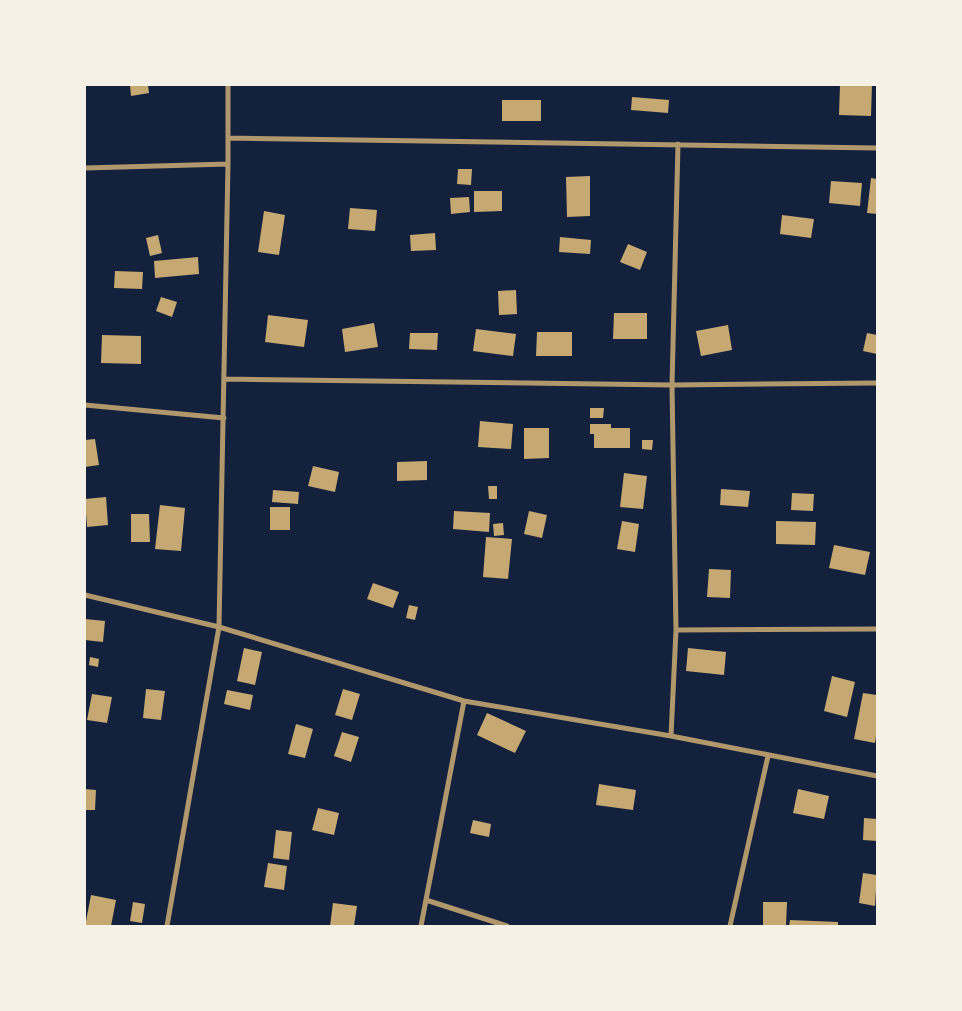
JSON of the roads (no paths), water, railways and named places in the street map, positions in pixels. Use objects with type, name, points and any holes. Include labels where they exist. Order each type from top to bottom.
[{"type":"street","points":[[168,926],[219,627],[224,418],[228,85]]},
{"type":"street","points":[[228,138],[877,148]]},
{"type":"street","points":[[671,736],[676,630],[672,385],[678,144]]},
{"type":"street","points":[[85,168],[228,164]]},
{"type":"street","points":[[224,379],[672,385],[877,383]]},
{"type":"street","points":[[85,405],[224,418]]},
{"type":"street","points":[[85,595],[219,627],[464,701],[671,736],[877,776]]},
{"type":"street","points":[[676,630],[877,629]]},
{"type":"street","points":[[421,926],[464,701]]},
{"type":"street","points":[[730,926],[768,756]]},
{"type":"street","points":[[426,900],[507,926]]}]
